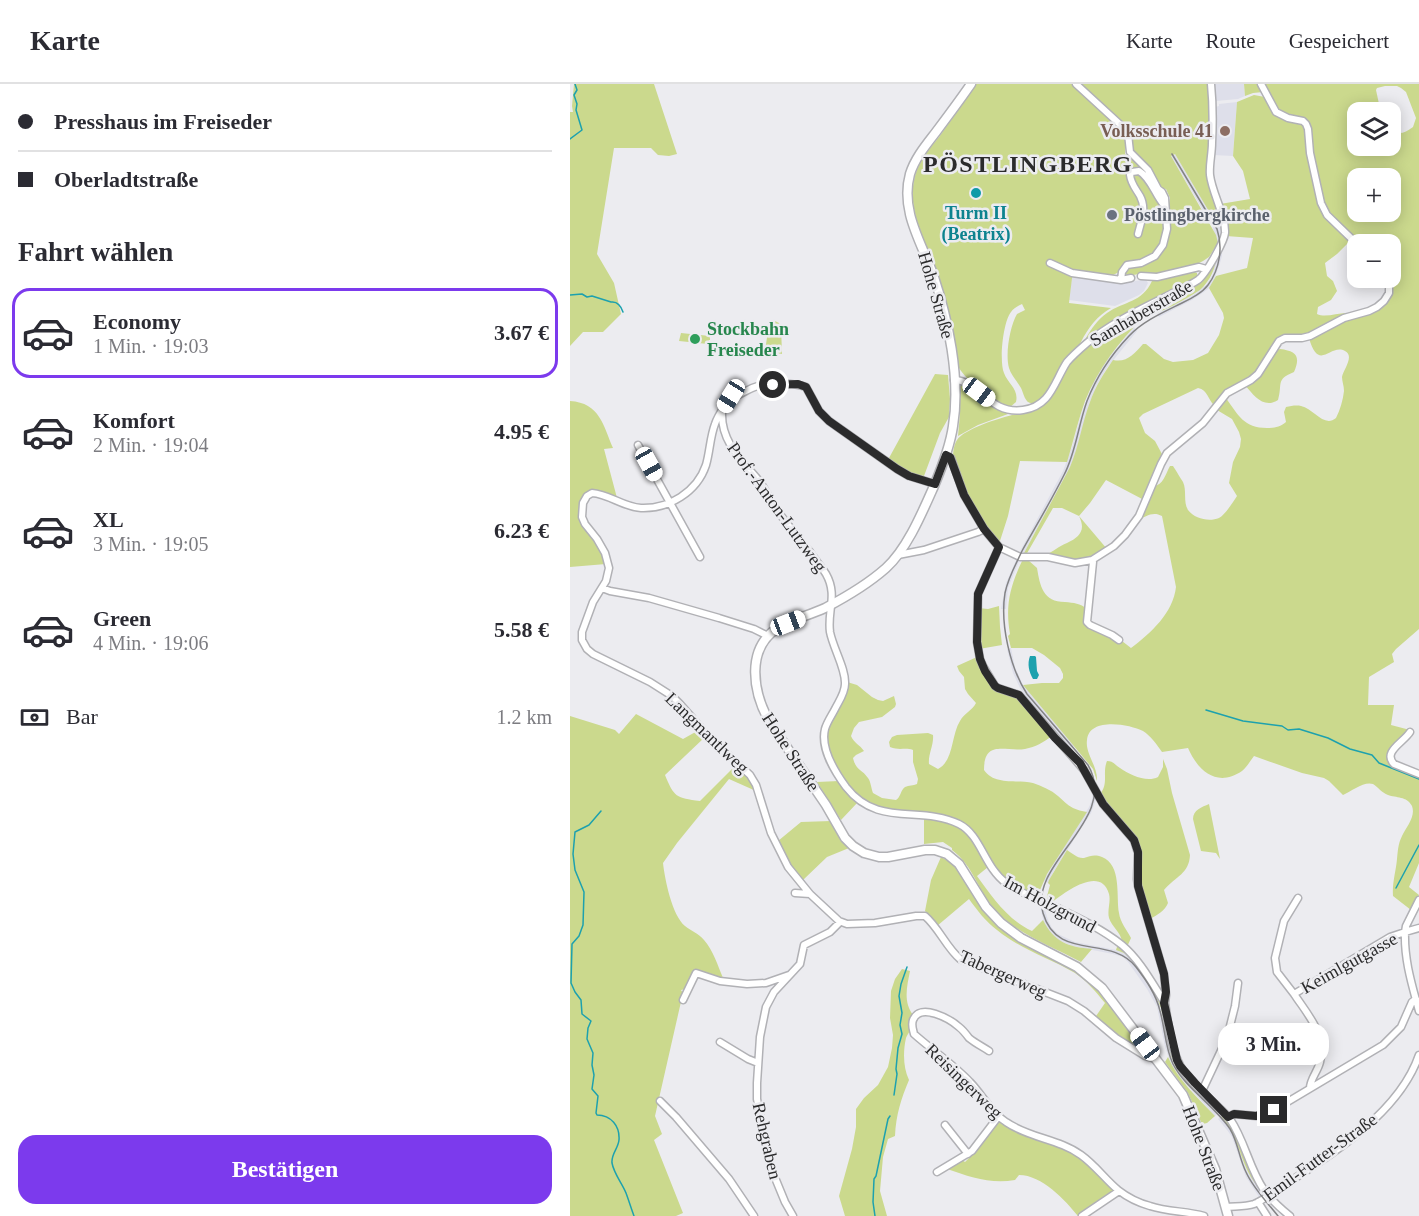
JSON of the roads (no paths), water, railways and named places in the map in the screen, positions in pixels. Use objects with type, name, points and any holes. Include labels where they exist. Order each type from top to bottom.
[{"type":"main road","name":"Hohe Straße","points":[[971,84],[917,158],[910,173],[907,189],[909,214],[933,274],[949,338],[954,380],[954,422],[946,455],[919,519],[891,564],[832,604],[781,626],[768,636],[760,648],[756,663],[756,684],[762,708],[848,841],[864,853],[879,857],[925,850],[938,851],[951,856],[962,867],[986,907],[1001,923],[1027,941],[1077,967],[1099,985],[1177,1086],[1188,1105],[1215,1169],[1227,1212]]},
{"type":"street","points":[[1077,84],[1125,129],[1128,134],[1130,152],[1146,168],[1165,198],[1167,229],[1163,245],[1149,260],[1127,265],[1122,272],[1121,280]]},
{"type":"street","name":"Samhaberstraße","points":[[954,380],[966,382],[1000,407],[1013,410],[1033,408],[1044,400],[1054,387],[1067,362],[1086,343],[1126,317],[1198,280],[1206,270],[1225,233],[1210,174],[1213,113],[1211,84]]},
{"type":"street","points":[[1262,84],[1276,112],[1288,118],[1303,121],[1307,126],[1320,203],[1327,215],[1347,234]]},
{"type":"street","points":[[1138,234],[1144,207],[1141,197],[1131,182],[1132,172],[1139,171],[1145,175],[1164,206]]},
{"type":"street","points":[[1050,263],[1072,273],[1121,280],[1131,278]]},
{"type":"street","points":[[1141,276],[1157,277],[1199,267],[1206,270]]},
{"type":"street","points":[[946,455],[952,460],[964,495],[984,529],[999,547],[1020,557],[1048,557],[1075,562],[1092,560],[1114,546],[1139,516],[1167,453],[1203,423],[1227,393],[1258,374],[1279,341],[1319,333],[1344,318],[1375,309],[1386,300],[1389,288]]},
{"type":"street","points":[[768,636],[754,629],[649,598],[602,588],[609,565],[601,546],[585,524],[581,514],[583,503],[589,494],[600,494],[640,508],[670,503],[678,499],[699,480],[708,457],[717,418],[731,396],[736,396],[759,385],[788,384],[806,387],[819,411],[829,421],[897,469],[909,476],[935,484]]},
{"type":"street","name":"Prof.-Anton-Lutzweg","points":[[722,411],[723,429],[732,449],[759,482],[778,513],[825,572],[832,591],[832,604]]},
{"type":"street","points":[[714,428],[723,429]]},
{"type":"street","points":[[638,445],[700,556]]},
{"type":"street","points":[[898,555],[924,550],[984,529]]},
{"type":"street","points":[[999,547],[978,594],[977,642],[985,671],[995,686],[1019,695],[1055,738],[1080,763],[1103,804],[1134,840],[1138,852],[1138,886],[1164,974],[1166,992],[1164,1003],[1177,1060],[1185,1072],[1228,1117],[1268,1195],[1290,1216]]},
{"type":"street","points":[[1092,560],[1087,622],[1119,640]]},
{"type":"street","name":"Langmantlweg","points":[[602,588],[593,602],[582,632],[582,641],[593,654],[650,682],[672,696],[710,738],[750,775],[755,783],[778,849],[788,867],[810,894]]},
{"type":"street","name":"Im Holzgrund","points":[[832,604],[831,633],[845,681],[843,692],[826,728],[825,742],[831,763],[852,794],[866,805],[882,811],[937,818],[952,821],[964,827],[974,838],[993,871],[1006,884],[1078,918],[1122,945],[1141,967],[1164,1003]]},
{"type":"street","points":[[1410,732],[1392,750],[1390,758],[1394,764],[1419,774]]},
{"type":"street","points":[[795,893],[810,894],[840,922]]},
{"type":"street","name":"Keimlgutgasse","points":[[1298,898],[1284,921],[1275,958],[1278,972],[1293,994],[1390,937],[1405,932],[1419,900]]},
{"type":"street","name":"Tabergerweg","points":[[840,922],[875,923],[924,916],[960,959],[1068,1001],[1084,1011],[1116,1038],[1145,1056],[1152,1058],[1154,1056]]},
{"type":"street","name":"Rehgraben","points":[[793,1216],[779,1190],[770,1165],[757,1099],[760,1037],[767,1004],[774,992],[800,964],[804,945],[830,932],[840,922]]},
{"type":"street","points":[[1419,928],[1405,932],[1406,963],[1419,1011]]},
{"type":"street","points":[[683,1000],[696,973],[720,981],[753,984],[766,983],[791,974]]},
{"type":"street","points":[[1202,1091],[1227,1038],[1238,983]]},
{"type":"street","points":[[1293,994],[1315,1026],[1321,1041],[1320,1064],[1310,1088]]},
{"type":"street","points":[[1228,1117],[1234,1114],[1256,1116],[1274,1110],[1383,1045],[1401,1027],[1412,1002],[1416,999]]},
{"type":"street","name":"Reisingerweg","points":[[989,1051],[971,1040],[958,1026],[935,1014],[923,1012],[917,1014],[914,1019],[912,1025],[914,1034],[968,1080],[998,1117],[1020,1130],[1061,1144],[1079,1153],[1119,1191],[1131,1198],[1167,1210],[1204,1216]]},
{"type":"street","points":[[720,1042],[758,1063]]},
{"type":"street","name":"Emil-Futter-Straße","points":[[1227,1212],[1258,1202],[1353,1137],[1370,1123],[1399,1091],[1415,1066],[1419,1055]]},
{"type":"street","points":[[660,1101],[729,1179],[754,1216]]},
{"type":"street","points":[[937,1172],[972,1151],[998,1117]]},
{"type":"street","points":[[945,1125],[968,1154]]},
{"type":"street","points":[[1082,1216],[1119,1191]]},
{"type":"street","points":[[1258,1202],[1267,1216]]},
{"type":"water","points":[[1030,656],[1036,657],[1039,675],[1037,679],[1033,679],[1030,671]]},
{"type":"waterway","points":[[570,139],[582,130],[576,110],[575,84]]},
{"type":"waterway","points":[[570,295],[582,294],[616,302],[623,312]]},
{"type":"waterway","points":[[1206,710],[1243,721],[1282,726],[1288,730],[1299,729],[1328,738],[1350,749],[1372,755],[1379,763],[1419,779]]},
{"type":"waterway","points":[[601,811],[589,825],[575,832],[573,854],[575,870],[584,892],[583,925],[579,936],[572,944],[571,983],[581,1000],[582,1014],[591,1021],[587,1039],[593,1053],[592,1089],[598,1096],[596,1113],[614,1122],[618,1130],[619,1140],[612,1163],[634,1216]]},
{"type":"waterway","points":[[1396,888],[1419,845]]},
{"type":"waterway","points":[[894,1095],[898,1048],[902,1034],[899,996],[907,967]]},
{"type":"waterway","points":[[875,1216],[874,1179],[890,1116]]},
{"type":"tram line","points":[[1172,154],[1217,229],[1220,250],[1218,265],[1212,279],[1200,293],[1141,326],[1116,351],[1099,375],[1087,401],[1068,466],[1012,571],[1005,593],[1005,632],[1011,659],[1027,694],[1088,765],[1095,785],[1092,804],[1084,823],[1048,876],[1042,894],[1043,913],[1050,928],[1060,937],[1072,943],[1112,952],[1125,957],[1136,967],[1156,999],[1173,1064],[1185,1081],[1230,1129],[1249,1178],[1278,1216]]},
{"type":"place","name":"Volksschule 41","points":[[1225,131]]},
{"type":"place","name":"Turm II (Beatrix)","points":[[976,193]]},
{"type":"place","name":"Pöstlingbergkirche","points":[[1112,215]]},
{"type":"place","name":"Stockbahn Freiseder","points":[[695,339]]},
{"type":"district","name":"PÖSTLINGBERG","points":[[1028,164]]}]
